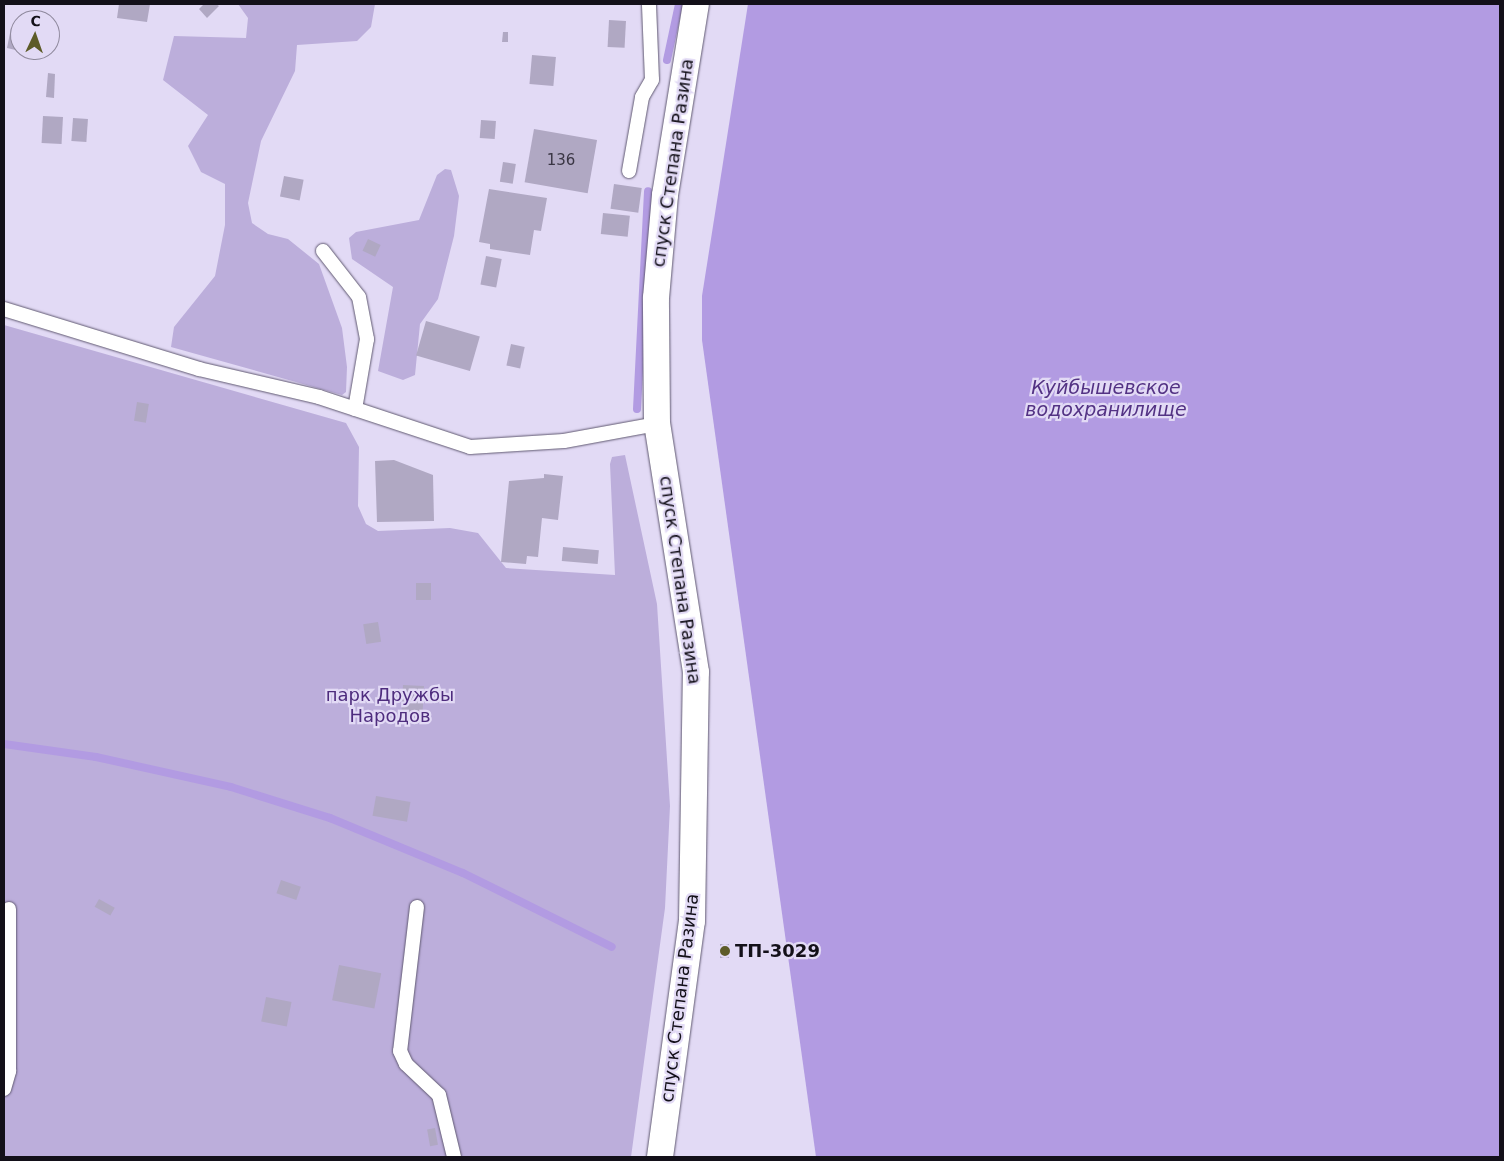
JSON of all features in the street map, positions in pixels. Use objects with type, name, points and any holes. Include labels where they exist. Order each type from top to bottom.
[{"type":"street","name":"спуск Степана Разина","points":[[660,1157],[692,922],[696,672],[657,424],[656,298],[665,195],[696,4]]},
{"type":"lane","points":[[629,171],[642,97],[652,80],[649,4]]},
{"type":"lane","points":[[323,251],[359,297],[367,339],[355,409]]},
{"type":"lane","points":[[4,310],[199,368],[355,409],[470,447],[564,441],[657,424]]},
{"type":"lane","points":[[417,907],[400,1051],[406,1064],[440,1095],[454,1157]]},
{"type":"lane","points":[[4,1089],[9,1071],[9,909]]},
{"type":"green space","points":[[238,4],[375,4],[371,27],[357,41],[297,45],[295,71],[261,141],[248,203],[252,223],[268,234],[288,239],[319,264],[342,328],[347,367],[346,392],[342,395],[171,347],[174,327],[215,276],[225,225],[225,184],[201,172],[188,146],[208,115],[163,80],[174,36],[246,38],[248,18]]},
{"type":"green space","points":[[445,169],[451,170],[459,196],[454,236],[438,299],[420,324],[415,375],[403,380],[378,371],[393,287],[352,259],[349,238],[356,232],[419,220],[437,175]]},
{"type":"green space","name":"парк Дружбы Народов","points":[[4,325],[346,423],[359,447],[358,506],[366,524],[378,531],[450,528],[478,533],[506,568],[615,575],[610,464],[612,457],[625,455],[657,604],[670,806],[665,908],[631,1157],[4,1157]]},
{"type":"water","name":"Куйбышевское водохранилище","points":[[748,4],[1500,4],[1500,1157],[816,1157],[702,340],[702,296]]},
{"type":"building","points":[[119,4],[150,4],[147,22],[117,18]]},
{"type":"building","points":[[204,4],[216,4],[219,6],[207,18],[199,9]]},
{"type":"building","points":[[609,20],[626,21],[625,48],[608,47]]},
{"type":"building","points":[[503,32],[508,32],[508,42],[502,42]]},
{"type":"building","points":[[10,33],[10,49],[7,48]]},
{"type":"building","points":[[532,55],[556,57],[553,86],[529,84]]},
{"type":"building","points":[[48,73],[55,74],[54,98],[46,97]]},
{"type":"building","points":[[43,116],[63,117],[62,144],[42,143]]},
{"type":"building","points":[[73,118],[88,119],[86,142],[71,141]]},
{"type":"building","points":[[481,120],[496,121],[495,139],[480,138]]},
{"type":"building","points":[[534,129],[597,140],[588,193],[525,182]]},
{"type":"building","points":[[503,162],[516,164],[513,184],[500,182]]},
{"type":"building","points":[[284,176],[304,180],[300,200],[280,197]]},
{"type":"building","points":[[614,184],[642,188],[638,213],[611,209]]},
{"type":"building","points":[[489,189],[547,198],[541,231],[534,230],[530,255],[490,249],[490,244],[479,242]]},
{"type":"building","points":[[603,213],[630,216],[628,237],[601,234]]},
{"type":"building","points":[[368,239],[381,245],[375,257],[363,251]]},
{"type":"building","points":[[486,256],[502,259],[496,288],[480,284]]},
{"type":"building","points":[[426,321],[480,336],[470,371],[416,356]]},
{"type":"building","points":[[511,344],[525,347],[520,368],[506,366]]},
{"type":"building","points":[[137,402],[149,404],[146,423],[134,421]]},
{"type":"building","points":[[394,460],[433,475],[434,521],[377,522],[375,461]]},
{"type":"building","points":[[544,474],[563,476],[558,520],[542,518],[538,557],[527,556],[526,564],[501,562],[509,481],[544,478]]},
{"type":"building","points":[[563,547],[599,550],[598,564],[562,561]]},
{"type":"building","points":[[416,583],[431,583],[431,600],[416,600]]},
{"type":"building","points":[[378,622],[381,642],[366,644],[363,624]]},
{"type":"building","points":[[403,685],[424,686],[422,715],[401,714]]},
{"type":"building","points":[[376,796],[410,802],[407,822],[373,816]]},
{"type":"building","points":[[281,880],[301,887],[296,900],[276,893]]},
{"type":"building","points":[[99,899],[115,908],[110,916],[95,907]]},
{"type":"building","name":"ТП-3029","points":[[720,944],[729,944],[729,958],[720,958]]},
{"type":"building","points":[[339,965],[381,973],[374,1009],[332,1000]]},
{"type":"building","points":[[266,997],[292,1002],[287,1027],[261,1022]]},
{"type":"building","points":[[435,1128],[438,1145],[430,1146],[427,1129]]},
{"type":"waterway","points":[[667,60],[679,4]]},
{"type":"waterway","points":[[637,409],[648,191]]},
{"type":"waterway","points":[[4,744],[96,757],[231,787],[330,818],[463,873],[612,947]]},
{"type":"place","name":"ТП-3029","points":[[725,951]]}]
